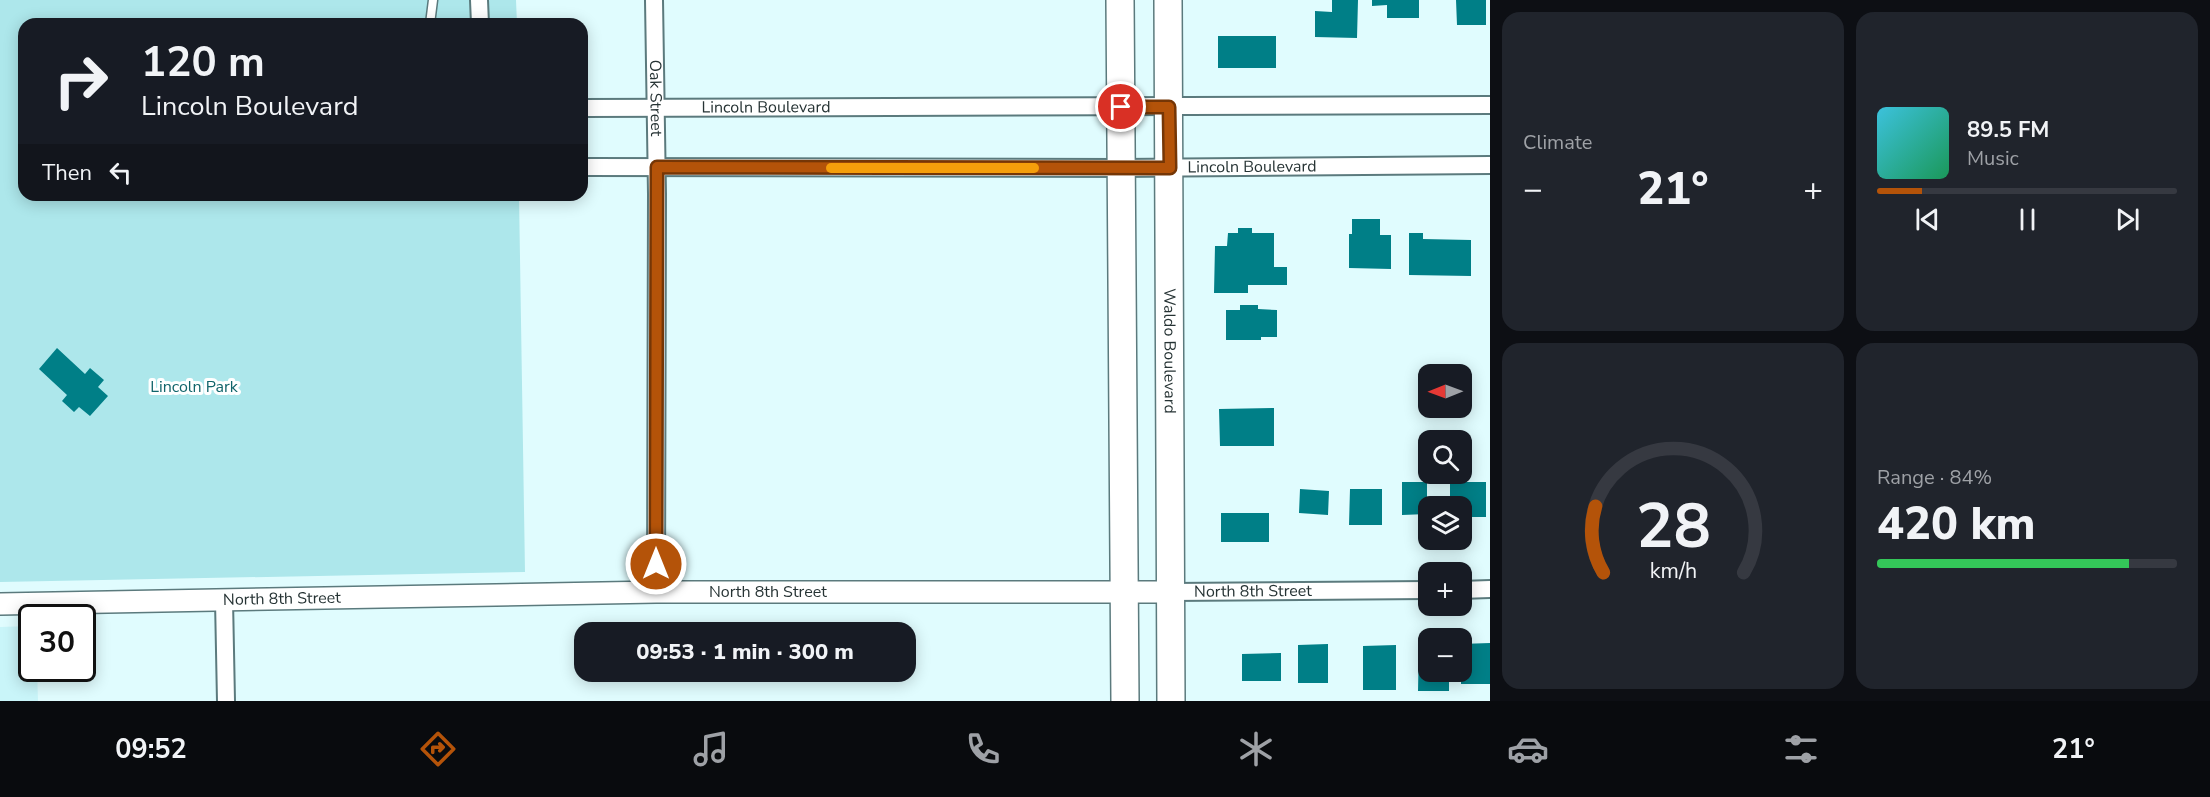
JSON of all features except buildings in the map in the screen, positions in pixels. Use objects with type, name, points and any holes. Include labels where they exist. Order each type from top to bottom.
[{"type":"main road","points":[[1120,0],[1125,701]]},
{"type":"main road","name":"Waldo Boulevard","points":[[1168,0],[1171,701]]},
{"type":"street","points":[[479,0],[480,18]]},
{"type":"street","name":"Oak Street","points":[[654,0],[657,167],[656,592]]},
{"type":"street","name":"Lincoln Boulevard","points":[[588,108],[1490,105]]},
{"type":"street","name":"Lincoln Boulevard","points":[[588,167],[1170,168],[1490,165]]},
{"type":"street","name":"North 8th Street","points":[[0,604],[656,592],[1418,590]]},
{"type":"street","points":[[1472,590],[1490,590]]},
{"type":"street","points":[[224,600],[226,701]]},
{"type":"lane","points":[[431,18],[433,0]]},
{"type":"shaded area","points":[[18,626],[18,682],[37,682],[38,701],[0,701],[0,627]]},
{"type":"green space","name":"Lincoln Park","points":[[0,0],[516,0],[517,18],[18,18],[18,201],[519,201],[525,572],[0,582]]},
{"type":"slow traffic","points":[[831,168],[1034,168]]},
{"type":"route","points":[[656,564],[657,167],[1170,168],[1169,107],[1121,107]]}]
